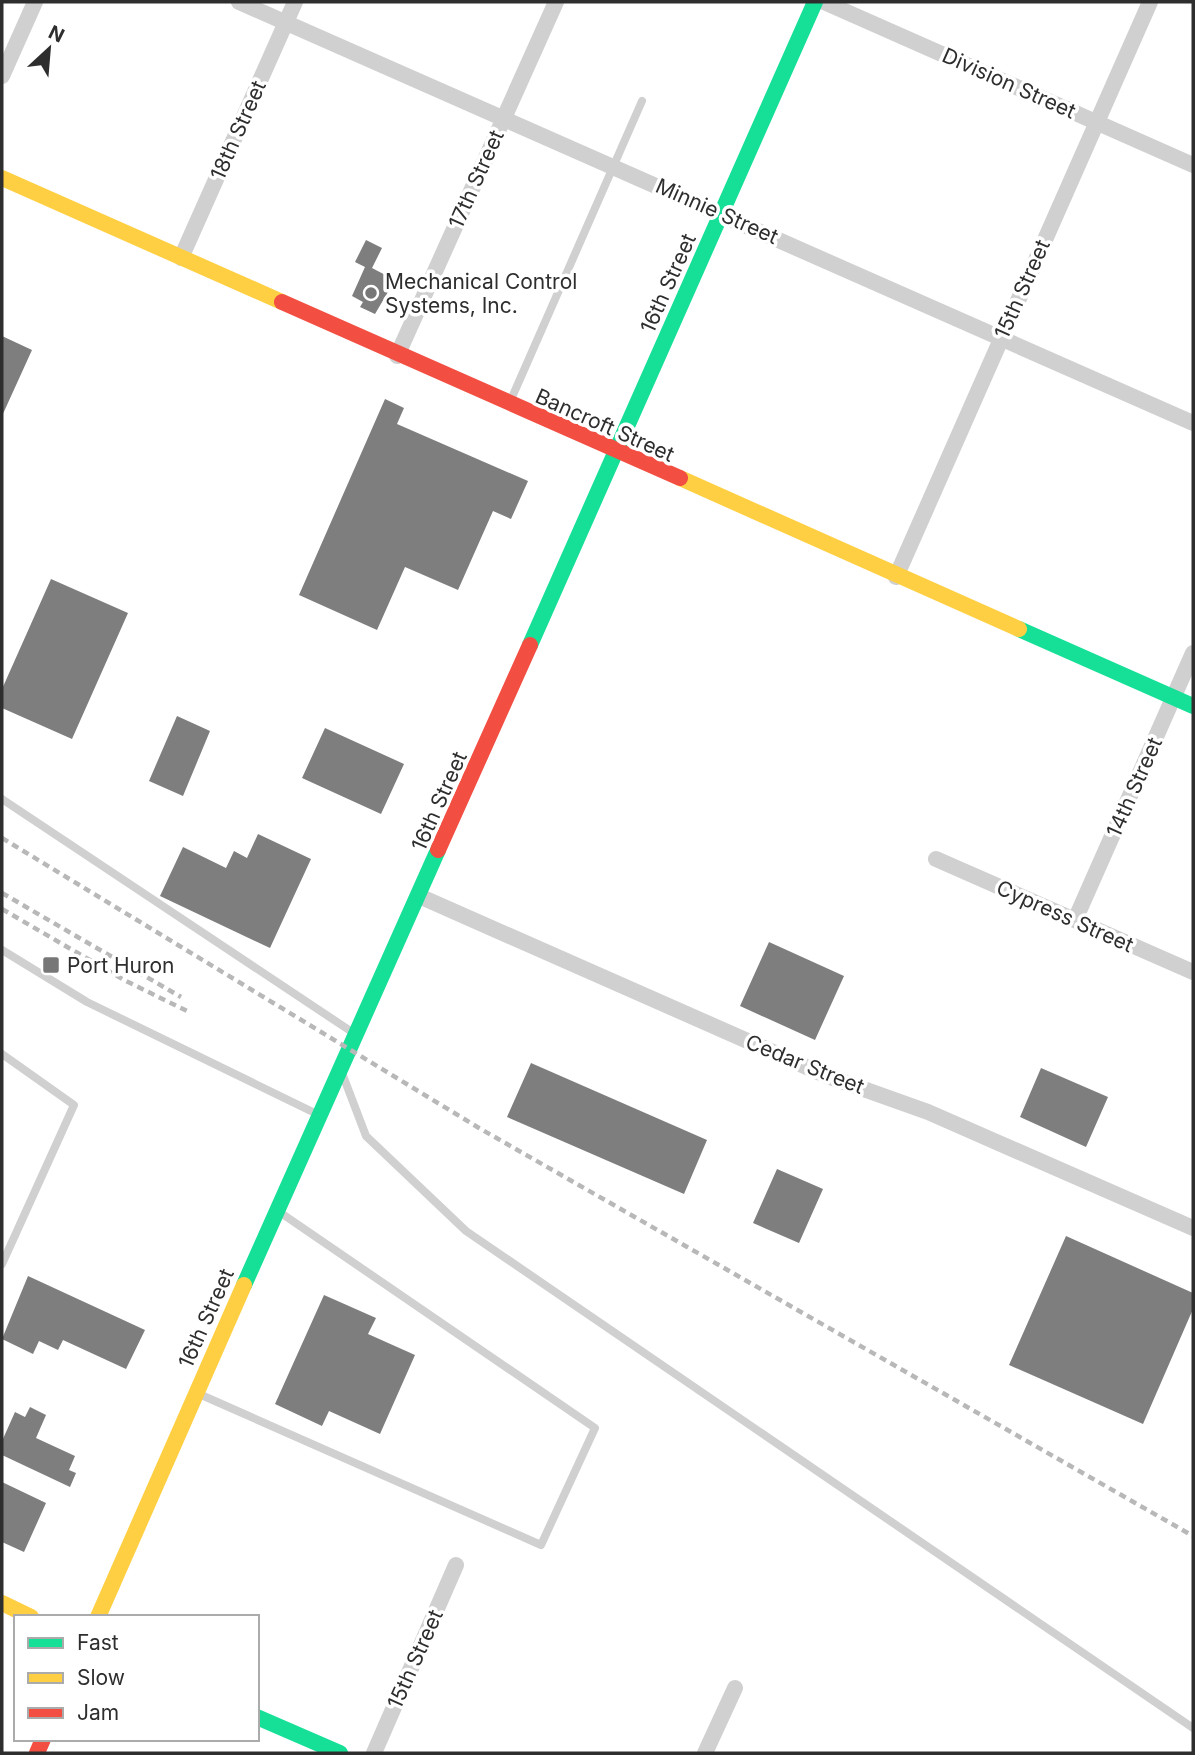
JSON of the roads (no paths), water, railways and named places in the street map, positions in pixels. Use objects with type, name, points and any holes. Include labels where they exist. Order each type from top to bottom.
[{"type":"street","points":[[2,76],[35,2]]},
{"type":"street","name":"Minnie Street","points":[[239,2],[1193,423]]},
{"type":"street","name":"18th Street","points":[[181,258],[295,2]]},
{"type":"street","name":"17th Street","points":[[397,356],[555,2]]},
{"type":"street","name":"16th Street","points":[[99,1615],[276,1210],[357,1035],[815,2]]},
{"type":"street","name":"Division Street","points":[[824,2],[1193,165]]},
{"type":"street","name":"15th Street","points":[[896,577],[1150,2]]},
{"type":"street","name":"Bancroft Street","points":[[2,178],[397,356],[1193,706]]},
{"type":"street","name":"14th Street","points":[[1075,920],[1193,653]]},
{"type":"street","name":"Cypress Street","points":[[936,859],[1193,972]]},
{"type":"street","name":"Cedar Street","points":[[419,896],[827,1076],[928,1112],[1193,1228]]},
{"type":"street","name":"15th Street","points":[[374,1753],[456,1565]]},
{"type":"street","points":[[2,1604],[27,1615]]},
{"type":"street","points":[[705,1753],[735,1688]]},
{"type":"street","points":[[259,1718],[341,1753]]},
{"type":"lane","points":[[509,405],[642,101]]},
{"type":"lane","points":[[2,799],[357,1035]]},
{"type":"lane","points":[[2,950],[87,1002],[320,1115]]},
{"type":"lane","points":[[2,1054],[74,1105],[2,1264]]},
{"type":"lane","points":[[341,1070],[366,1136],[466,1231],[1193,1728]]},
{"type":"lane","points":[[196,1393],[541,1545],[595,1428],[276,1210]]},
{"type":"railway","points":[[2,838],[479,1128],[1193,1536]]},
{"type":"railway","points":[[2,893],[181,997]]},
{"type":"railway","points":[[2,909],[124,980],[187,1011]]},
{"type":"place","name":"Mechanical Control Systems, Inc.","points":[[371,293]]},
{"type":"place","name":"Port Huron","points":[[51,965]]}]
